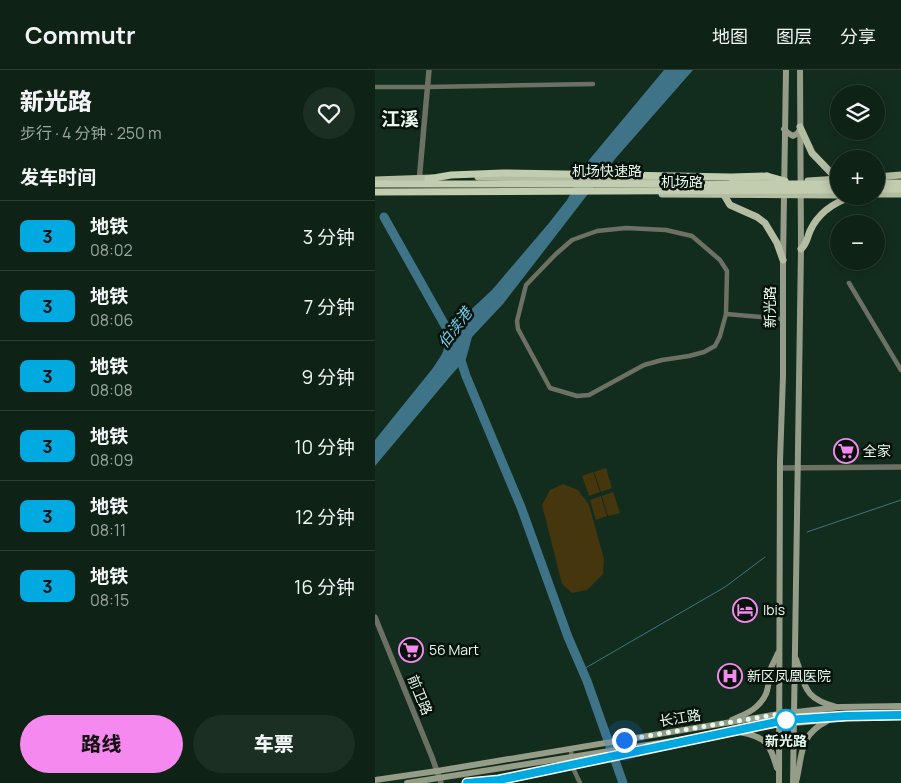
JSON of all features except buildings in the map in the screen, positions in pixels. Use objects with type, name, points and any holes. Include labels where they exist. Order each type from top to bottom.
[{"type":"highway","points":[[405,183],[451,176],[503,173],[767,176],[785,181]]},
{"type":"highway","name":"机场快速路","points":[[375,184],[830,181]]},
{"type":"highway","points":[[885,185],[900,189]]},
{"type":"highway","points":[[885,189],[900,189]]},
{"type":"highway","name":"机场快速路","points":[[375,194],[830,190]]},
{"type":"main road","name":"新光路","points":[[779,783],[780,468],[783,376],[786,70]]},
{"type":"main road","points":[[794,783],[793,712],[801,249],[800,70]]},
{"type":"main road","points":[[784,129],[793,136],[798,133],[800,127]]},
{"type":"main road","points":[[800,127],[812,153],[830,172]]},
{"type":"main road","points":[[885,176],[901,175]]},
{"type":"main road","name":"机场路","points":[[375,180],[457,177],[830,181]]},
{"type":"main road","points":[[885,192],[900,189]]},
{"type":"main road","name":"机场路","points":[[375,194],[830,195]]},
{"type":"main road","points":[[724,194],[730,205],[757,217],[765,223],[777,243],[783,260]]},
{"type":"main road","points":[[801,249],[805,245],[809,232],[819,215],[835,205]]},
{"type":"main road","points":[[728,722],[757,707],[764,699],[769,689],[771,667],[779,650]]},
{"type":"main road","points":[[795,656],[802,681],[811,695],[818,701],[840,708]]},
{"type":"main road","name":"长江路","points":[[375,780],[793,712],[901,706]]},
{"type":"main road","name":"长江路","points":[[407,783],[440,781],[572,757],[779,724],[901,717]]},
{"type":"main road","points":[[794,783],[799,768],[803,743],[812,730],[829,720]]},
{"type":"main road","points":[[731,731],[757,736],[766,742],[772,752],[779,774]]},
{"type":"street","points":[[418,194],[429,70]]},
{"type":"street","points":[[375,87],[427,88],[593,84]]},
{"type":"street","points":[[626,228],[666,230],[692,236],[720,260],[727,271],[726,314],[715,346],[704,352],[644,365],[589,395],[577,396],[550,388],[517,322],[526,285],[572,240],[597,231],[626,228]]},
{"type":"street","points":[[849,283],[901,370]]},
{"type":"street","points":[[726,314],[783,318]]},
{"type":"street","points":[[780,468],[901,467]]},
{"type":"street","name":"前卫路","points":[[375,617],[440,781]]},
{"type":"street","points":[[571,749],[573,766],[580,783]]},
{"type":"shaded area","points":[[606,468],[612,488],[601,492],[594,472]]},
{"type":"shaded area","points":[[593,472],[600,492],[589,496],[582,476]]},
{"type":"shaded area","points":[[563,484],[578,490],[589,505],[604,559],[603,574],[587,590],[572,593],[562,584],[542,505],[550,490]]},
{"type":"shaded area","points":[[613,492],[620,513],[608,516],[602,496]]},
{"type":"shaded area","points":[[601,496],[607,516],[596,520],[590,500]]},
{"type":"water","name":"伯渎港","points":[[664,70],[693,70],[615,159],[503,304],[472,337],[466,359],[375,466],[375,440],[433,368],[442,354],[454,321],[464,316],[492,290],[549,223],[567,200],[589,160]]},
{"type":"waterway","name":"伯渎港","points":[[384,217],[456,345],[466,376],[521,507],[568,637],[587,681],[623,783]]},
{"type":"waterway","points":[[807,532],[901,500]]},
{"type":"waterway","points":[[582,670],[725,587],[765,557]]},
{"type":"metro line","name":"3","points":[[467,783],[499,780],[786,720],[901,715]]},
{"type":"place","name":"全家","points":[[846,451]]},
{"type":"place","name":"Ibis","points":[[745,610]]},
{"type":"place","name":"56 Mart","points":[[411,650]]},
{"type":"place","name":"新区凤凰医院","points":[[730,676]]},
{"type":"place","name":"新光路","points":[[786,720]]},
{"type":"district","name":"江溪","points":[[400,119]]},
{"type":"route","points":[[624,740],[779,714],[779,724],[793,723],[786,720]]}]
